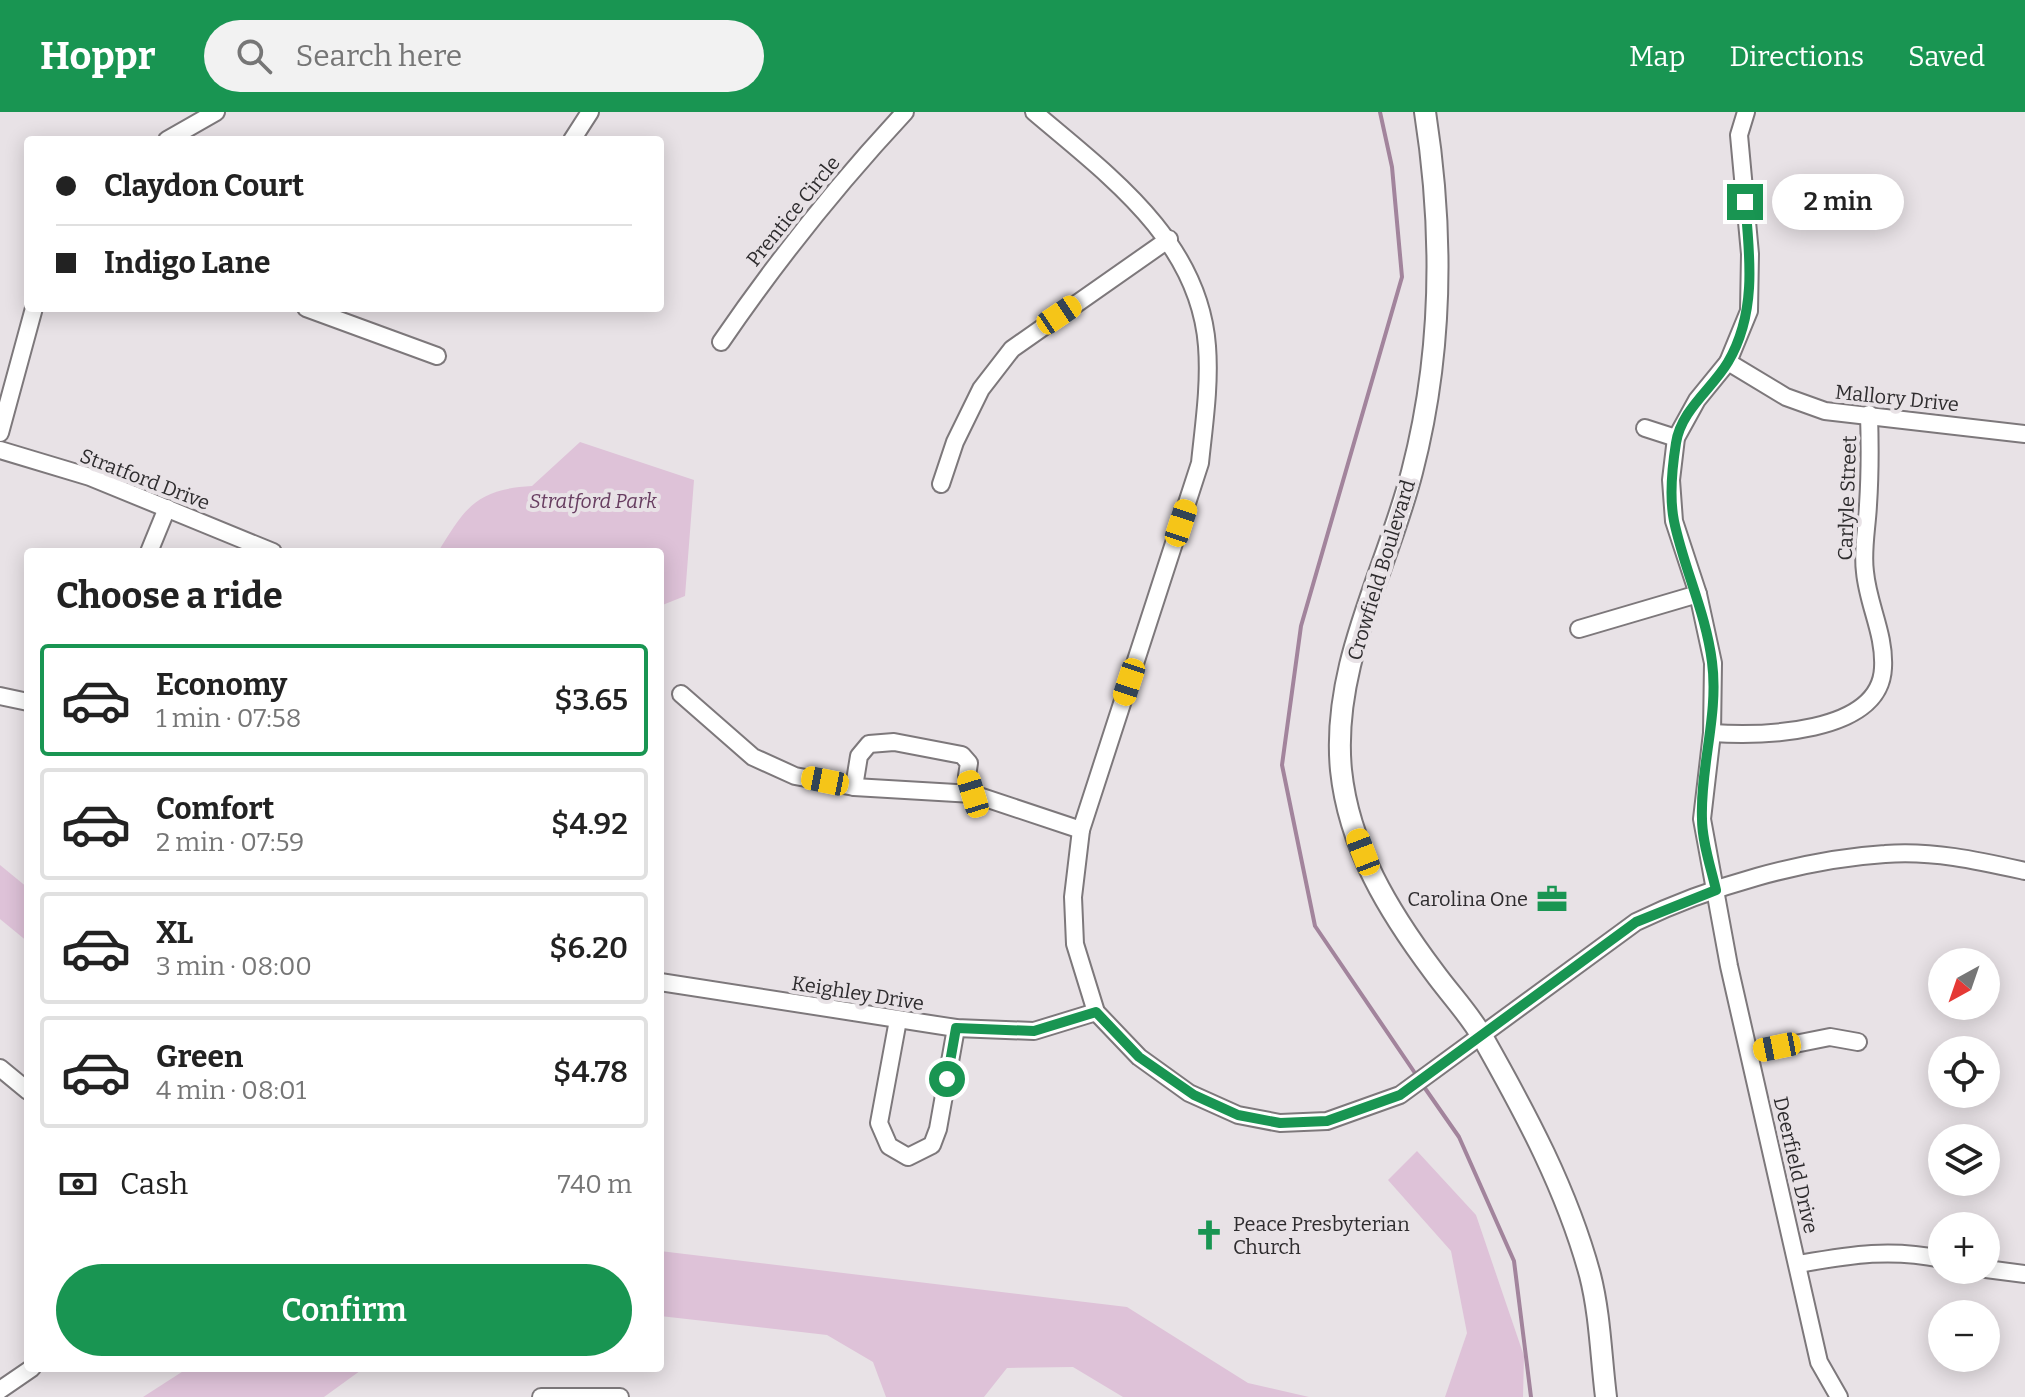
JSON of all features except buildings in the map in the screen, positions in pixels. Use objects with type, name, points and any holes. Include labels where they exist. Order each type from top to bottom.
[{"type":"main road","name":"Crowfield Boulevard","points":[[1425,112],[1439,269],[1433,378],[1411,475],[1362,619],[1341,709],[1341,769],[1351,823],[1374,881],[1407,936],[1482,1036],[1539,1138],[1575,1226],[1591,1279],[1606,1397]]},
{"type":"street","points":[[179,136],[216,112]]},
{"type":"street","points":[[575,136],[590,112]]},
{"type":"street","name":"Prentice Circle","points":[[721,342],[768,272],[828,196],[905,112]]},
{"type":"street","points":[[1034,112],[1145,210],[1169,239],[1198,303],[1207,345],[1207,400],[1200,463],[1081,830],[1073,897],[1075,944],[1096,1012],[1139,1057],[1189,1093],[1238,1115],[1280,1123],[1327,1121],[1400,1095],[1636,922],[1716,890],[1807,866],[1885,854],[1978,861],[2025,871]]},
{"type":"street","points":[[1645,428],[1676,438],[1697,400],[1728,362],[1749,311],[1750,254],[1739,135],[1746,112]]},
{"type":"street","points":[[941,484],[955,442],[981,389],[1012,349],[1169,239]]},
{"type":"street","points":[[0,433],[33,312]]},
{"type":"street","points":[[317,312],[437,356]]},
{"type":"street","name":"Mallory Drive","points":[[1728,362],[1786,397],[1825,411],[2025,434]]},
{"type":"street","name":"Carlyle Street","points":[[1712,733],[1753,736],[1815,728],[1843,717],[1869,700],[1883,671],[1882,643],[1865,573],[1871,461],[1869,414]]},
{"type":"street","name":"Deerfield Drive","points":[[1676,438],[1671,480],[1674,521],[1698,594],[1713,663],[1712,733],[1702,819],[1819,1362],[1839,1397]]},
{"type":"street","name":"Stratford Drive","points":[[0,450],[90,477],[263,548]]},
{"type":"street","points":[[151,548],[167,508]]},
{"type":"street","points":[[1579,629],[1698,594]]},
{"type":"street","points":[[681,694],[753,757],[795,776],[854,787],[973,794],[1081,830]]},
{"type":"street","points":[[0,696],[24,701]]},
{"type":"street","points":[[854,787],[859,756],[869,744],[894,742],[962,755],[969,763],[967,776],[973,794]]},
{"type":"street","name":"Keighley Drive","points":[[664,983],[956,1028],[1034,1031],[1096,1012]]},
{"type":"street","points":[[898,1020],[879,1123],[889,1146],[908,1157],[932,1145],[938,1129],[956,1028]]},
{"type":"street","points":[[1750,1053],[1830,1037],[1858,1042]]},
{"type":"street","points":[[0,1068],[24,1088]]},
{"type":"street","points":[[1798,1264],[1861,1253],[1902,1251],[1928,1256]]},
{"type":"street","points":[[2000,1271],[2025,1274]]},
{"type":"street","points":[[0,1390],[26,1372]]},
{"type":"street","points":[[541,1397],[620,1397]]},
{"type":"green space","name":"Stratford Park","points":[[580,442],[694,480],[685,596],[664,604],[664,548],[441,548],[474,504],[497,491],[532,486]]},
{"type":"green space","points":[[0,865],[24,885],[24,939],[0,919]]},
{"type":"green space","points":[[1417,1151],[1476,1215],[1524,1356],[1523,1397],[1445,1397],[1467,1333],[1451,1251],[1388,1180]]},
{"type":"green space","points":[[664,1251],[1127,1307],[1248,1383],[1309,1397],[1123,1397],[1073,1367],[1007,1368],[984,1397],[886,1397],[873,1362],[827,1335],[664,1316]]},
{"type":"green space","points":[[182,1372],[358,1372],[324,1397],[143,1397]]},
{"type":"waterway","points":[[1380,112],[1392,167],[1402,277],[1301,626],[1282,765],[1315,926],[1417,1076]]},
{"type":"waterway","points":[[1422,1084],[1459,1137],[1514,1261],[1531,1397]]},
{"type":"place","name":"Carolina One","points":[[1552,899]]},
{"type":"place","name":"Peace Presbyterian Church","points":[[1209,1235]]},
{"type":"route","points":[[947,1079],[956,1028],[1034,1031],[1096,1012],[1139,1057],[1189,1093],[1238,1115],[1280,1123],[1327,1121],[1400,1095],[1636,922],[1672,905],[1716,890],[1702,819],[1712,733],[1713,663],[1698,594],[1674,521],[1671,480],[1676,438],[1697,400],[1728,362],[1749,311],[1750,254],[1745,202]]}]
